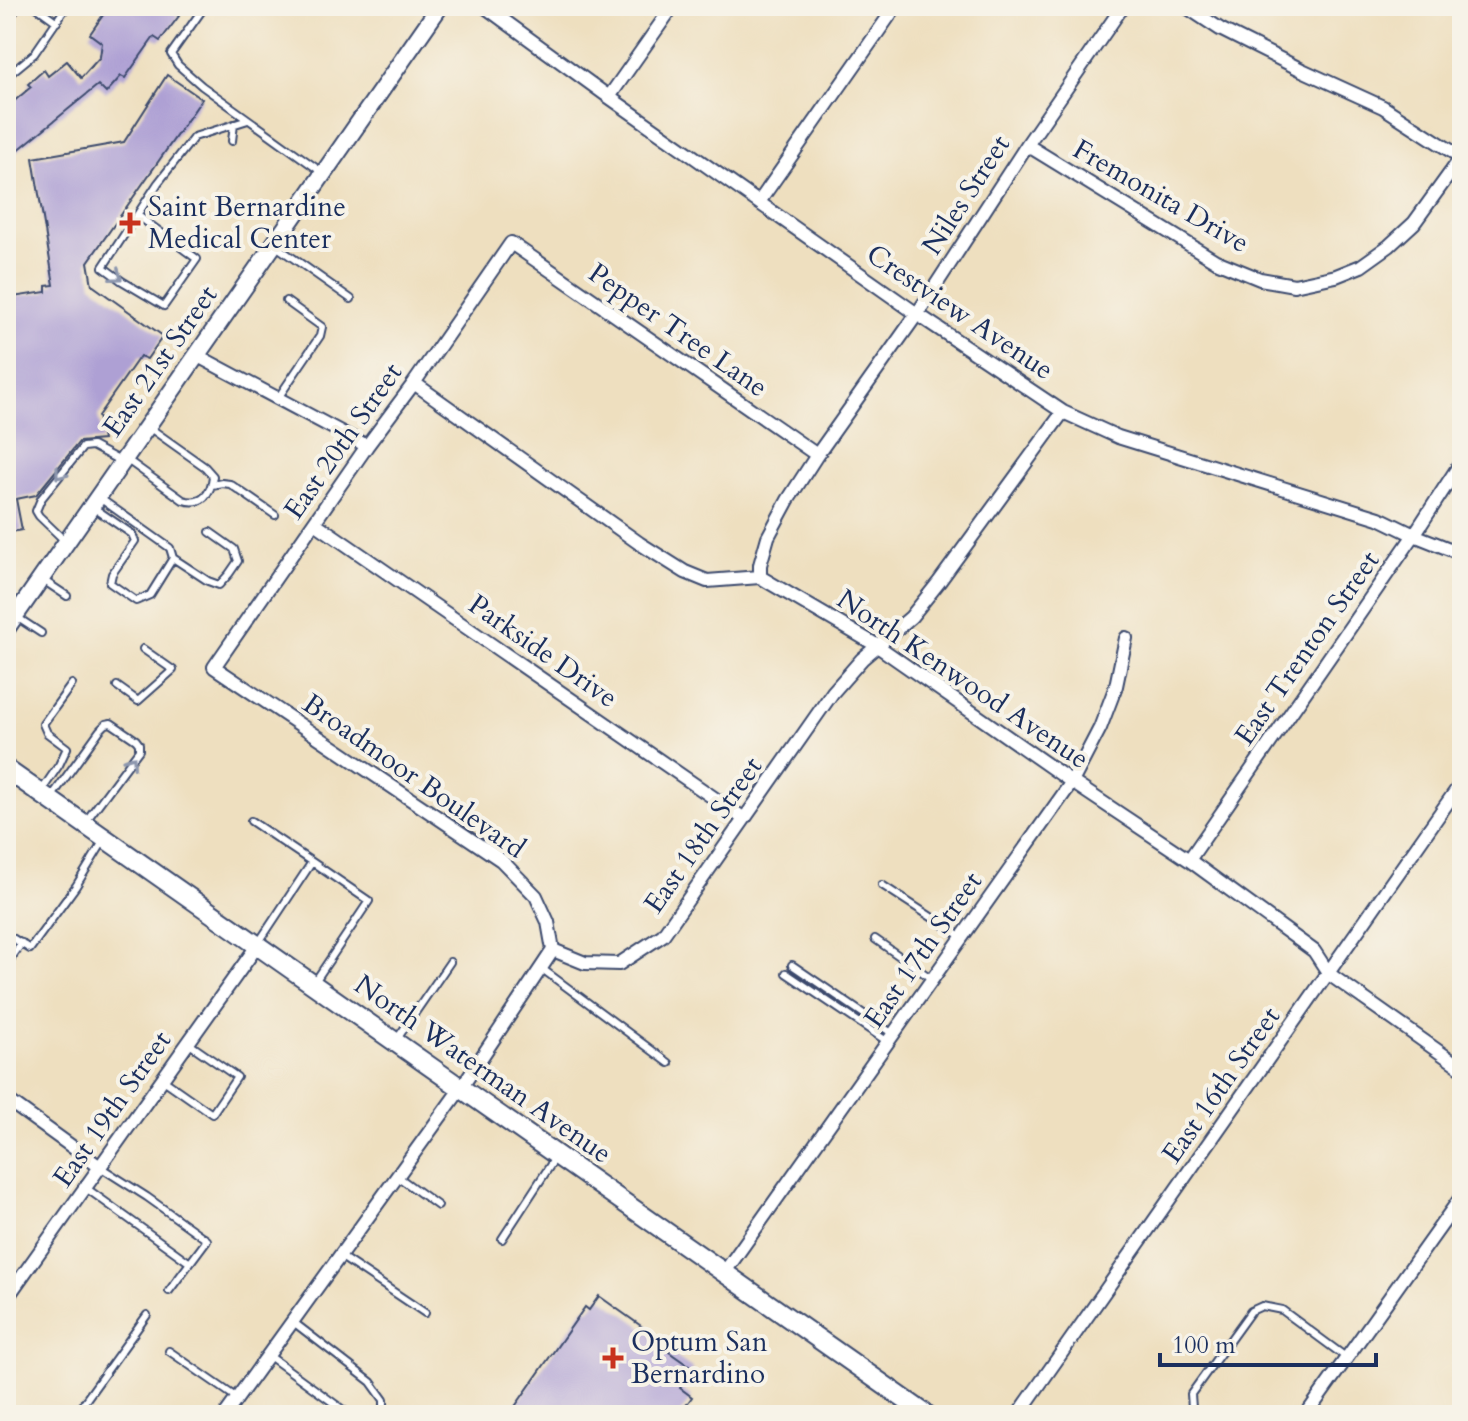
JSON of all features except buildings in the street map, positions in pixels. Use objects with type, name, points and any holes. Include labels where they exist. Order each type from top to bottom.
[{"type":"main road","name":"North Waterman Avenue","points":[[6,769],[927,1415]]},
{"type":"street","name":"East 21st Street","points":[[11,622],[440,6]]},
{"type":"street","name":"Crestview Avenue","points":[[484,6],[917,314],[1063,412],[1118,437],[1379,518],[1462,554]]},
{"type":"street","points":[[609,97],[673,6]]},
{"type":"street","points":[[759,202],[896,6]]},
{"type":"street","name":"Niles Street","points":[[760,577],[768,537],[788,500],[1123,6]]},
{"type":"street","points":[[1185,6],[1220,29],[1383,107],[1462,158]]},
{"type":"street","name":"Fremonita Drive","points":[[1027,145],[1216,261],[1260,279],[1294,285],[1336,276],[1361,266],[1389,246],[1414,223],[1462,158]]},
{"type":"street","name":"East 20th Street","points":[[214,667],[511,243]]},
{"type":"street","name":"Pepper Tree Lane","points":[[511,243],[817,455]]},
{"type":"street","points":[[196,355],[367,446]]},
{"type":"street","points":[[414,383],[639,543],[685,572],[707,581],[760,577]]},
{"type":"street","name":"East 18th Street","points":[[553,950],[585,963],[619,964],[663,935],[833,692],[876,645],[911,617],[1063,412]]},
{"type":"street","name":"East Trenton Street","points":[[1189,860],[1462,461]]},
{"type":"street","name":"Parkside Drive","points":[[315,523],[743,818]]},
{"type":"street","name":"North Kenwood Avenue","points":[[760,577],[908,665],[1072,782],[1189,860],[1314,951],[1329,974],[1462,1068]]},
{"type":"street","name":"East 17th Street","points":[[724,1273],[1072,782],[1100,728],[1116,686],[1126,638]]},
{"type":"street","name":"Broadmoor Boulevard","points":[[214,667],[501,860],[536,896],[548,922],[553,950]]},
{"type":"street","name":"East 16th Street","points":[[1018,1415],[1462,782]]},
{"type":"street","name":"East 19th Street","points":[[6,1299],[257,946]]},
{"type":"street","points":[[225,1415],[461,1088],[553,950]]},
{"type":"street","points":[[6,1099],[100,1167]]},
{"type":"street","points":[[1306,1415],[1462,1196]]},
{"type":"lane","points":[[6,21],[19,6]]},
{"type":"lane","points":[[35,6],[57,22]]},
{"type":"lane","points":[[6,77],[34,54],[67,6]]},
{"type":"lane","points":[[205,6],[171,54],[178,65],[202,86],[323,173]]},
{"type":"lane","points":[[137,215],[197,259],[164,306],[103,267],[137,215],[158,183],[194,137],[248,120]]},
{"type":"lane","points":[[232,141],[234,124]]},
{"type":"lane","points":[[273,244],[351,299]]},
{"type":"lane","points":[[278,398],[320,336],[322,327],[286,301]]},
{"type":"lane","points":[[67,542],[36,511],[41,499],[83,447],[92,446],[123,460],[183,500],[193,503],[202,500],[212,485],[213,476],[147,425]]},
{"type":"lane","points":[[212,485],[230,484],[275,515]]},
{"type":"lane","points":[[94,501],[131,521],[170,548],[173,558],[219,585],[238,561],[234,549],[210,532]]},
{"type":"lane","points":[[94,501],[132,534],[135,541],[112,574],[110,583],[136,601],[150,595],[173,558]]},
{"type":"lane","points":[[41,578],[67,596]]},
{"type":"lane","points":[[11,622],[41,633]]},
{"type":"lane","points":[[117,686],[138,701],[173,670],[143,649]]},
{"type":"lane","points":[[44,796],[67,748],[47,733],[43,724],[72,684]]},
{"type":"lane","points":[[44,796],[106,724],[111,723],[136,740],[139,750],[84,824]]},
{"type":"lane","points":[[251,821],[369,901],[313,984]]},
{"type":"lane","points":[[6,934],[30,949],[76,886],[105,838]]},
{"type":"lane","points":[[257,946],[312,862]]},
{"type":"lane","points":[[882,885],[962,937]]},
{"type":"lane","points":[[875,939],[932,979]]},
{"type":"lane","points":[[6,965],[22,943]]},
{"type":"lane","points":[[395,1042],[450,962]]},
{"type":"lane","points":[[792,965],[891,1038]]},
{"type":"lane","points":[[541,968],[669,1063]]},
{"type":"lane","points":[[786,973],[891,1038]]},
{"type":"lane","points":[[162,1079],[212,1114],[237,1077],[188,1043]]},
{"type":"lane","points":[[502,1239],[557,1155]]},
{"type":"lane","points":[[100,1167],[207,1240],[169,1291]]},
{"type":"lane","points":[[397,1176],[438,1206]]},
{"type":"lane","points":[[85,1187],[190,1263]]},
{"type":"lane","points":[[340,1256],[425,1313]]},
{"type":"lane","points":[[1198,1415],[1192,1408],[1191,1394],[1251,1311],[1262,1306],[1282,1310],[1347,1358]]},
{"type":"lane","points":[[75,1415],[147,1315]]},
{"type":"lane","points":[[292,1321],[371,1382],[384,1400],[384,1415]]},
{"type":"lane","points":[[169,1351],[237,1398]]},
{"type":"lane","points":[[268,1355],[350,1415]]},
{"type":"place","name":"Saint Bernardine Medical Center","points":[[130,223]]},
{"type":"place","name":"Optum San Bernardino","points":[[613,1358]]}]
